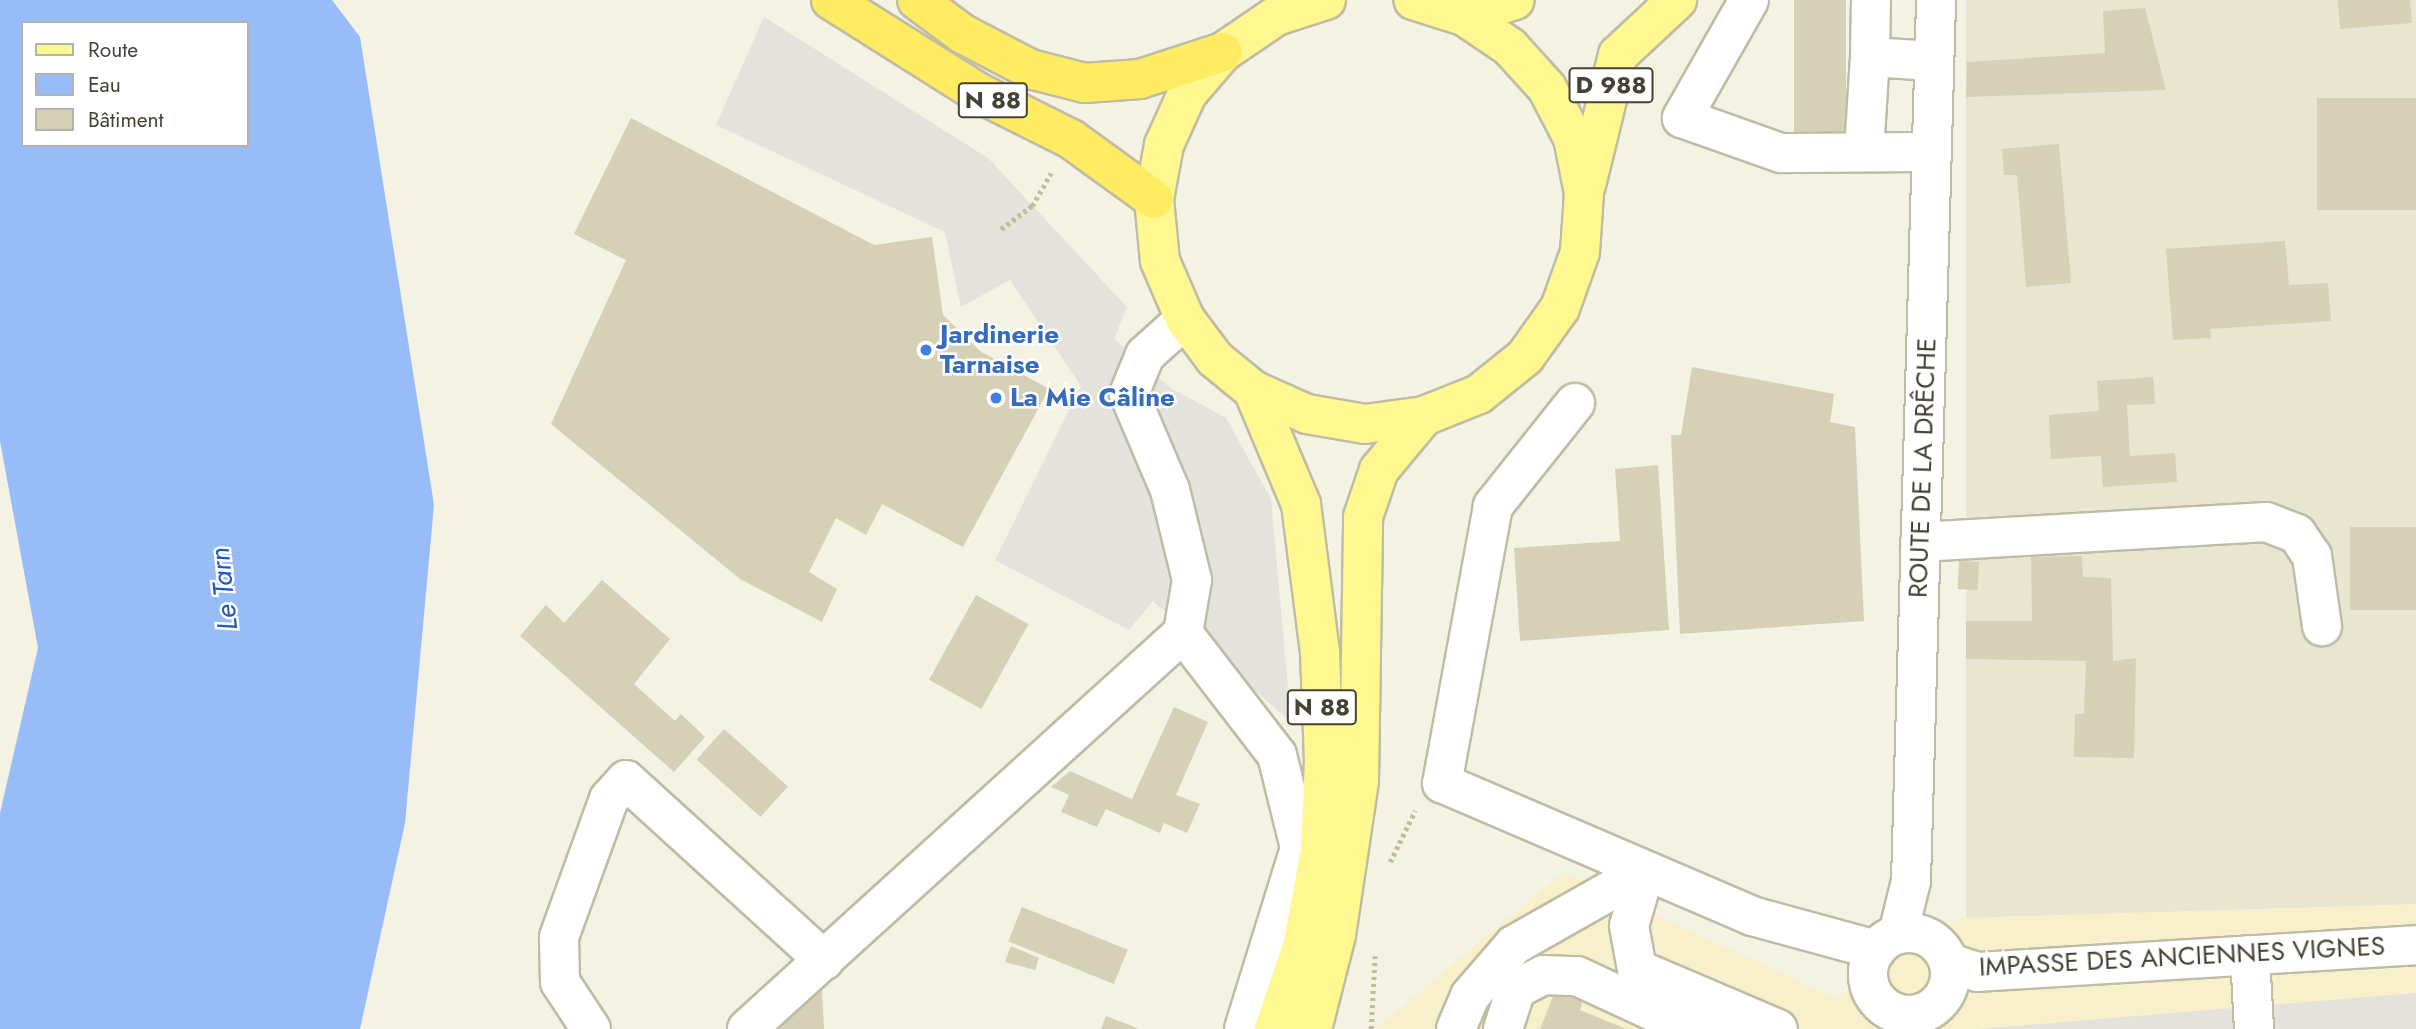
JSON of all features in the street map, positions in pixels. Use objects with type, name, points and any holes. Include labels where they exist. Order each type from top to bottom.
[{"type":"highway","name":"N 88","points":[[831,0],[977,92],[1071,139],[1154,199]]},
{"type":"highway","name":"N 88","points":[[917,0],[963,34],[1030,69],[1085,83],[1140,79],[1223,51]]},
{"type":"main road","points":[[1326,0],[1276,16],[1223,51],[1187,94],[1164,145],[1154,199],[1160,261],[1185,319],[1215,359],[1254,390],[1307,414],[1353,422],[1424,416],[1479,394],[1525,357],[1546,328],[1580,252],[1584,193],[1573,138],[1547,88],[1510,47],[1464,16],[1413,0]]},
{"type":"main road","points":[[1464,16],[1515,0]]},
{"type":"main road","name":"D 988","points":[[1584,193],[1618,55],[1676,0]]},
{"type":"main road","name":"N 88","points":[[1254,390],[1301,504],[1320,652],[1324,760],[1320,850],[1303,944],[1274,1029]]},
{"type":"main road","name":"N 88","points":[[1311,1029],[1336,935],[1359,781],[1363,517],[1379,470],[1424,416]]},
{"type":"street","points":[[1749,0],[1682,118],[1781,153],[1931,152]]},
{"type":"street","points":[[1864,152],[1871,0]]},
{"type":"street","name":"ROUTE DE LA DRÊCHE","points":[[1881,953],[1911,881],[1936,0]]},
{"type":"street","points":[[1870,57],[1934,61]]},
{"type":"street","points":[[747,1029],[1183,633],[1192,580],[1170,490],[1129,394],[1145,355],[1185,319]]},
{"type":"street","points":[[1575,403],[1493,506],[1442,783],[1752,916],[1881,953],[1930,938],[1950,963],[1946,995],[1910,1022],[1877,1001],[1881,953]]},
{"type":"street","points":[[1920,542],[2266,522],[2297,534],[2312,556],[2322,626]]},
{"type":"street","points":[[1183,633],[1277,755],[1300,848],[1244,1029]]},
{"type":"street","points":[[591,1029],[560,982],[559,937],[609,799],[626,780],[824,960]]},
{"type":"street","points":[[1645,871],[1629,926],[1637,969],[1776,1028]]},
{"type":"street","points":[[1456,1029],[1470,996],[1514,944],[1645,871]]},
{"type":"street","name":"IMPASSE DES ANCIENNES VIGNES","points":[[1950,963],[1978,972],[2416,945]]},
{"type":"street","points":[[2250,955],[2254,1029]]},
{"type":"street","points":[[1503,1029],[1516,989],[1543,975],[1577,976],[1674,1021],[1724,1029]]},
{"type":"path","points":[[1002,229],[1032,206],[1055,166]]},
{"type":"path","points":[[1387,870],[1401,832],[1442,783]]},
{"type":"path","points":[[1371,1029],[1375,949]]},
{"type":"shaded area","points":[[1966,0],[2416,0],[2416,918],[1966,918]]},
{"type":"shaded area","points":[[764,17],[988,158],[1127,307],[1114,339],[1171,388],[1226,418],[1271,499],[1291,722],[1153,601],[1129,630],[995,560],[1081,386],[1010,280],[961,307],[945,232],[716,125]]},
{"type":"shaded area","points":[[1563,872],[1836,998],[1961,918],[2416,904],[2416,1029],[1375,1029]]},
{"type":"shaded area","points":[[2416,993],[2416,1029],[1979,1029]]},
{"type":"water","name":"Le Tarn","points":[[0,0],[332,0],[360,37],[434,505],[405,823],[360,1029],[0,1029],[0,813],[38,648],[0,441]]},
{"type":"building","points":[[1794,0],[1846,0],[1846,139],[1794,139]]},
{"type":"building","points":[[2338,0],[2410,0],[2412,23],[2340,29]]},
{"type":"building","points":[[2145,8],[2166,90],[1966,97],[1967,62],[2105,53],[2103,11]]},
{"type":"building","points":[[2317,98],[2416,98],[2416,210],[2317,210]]},
{"type":"building","points":[[631,118],[874,245],[932,237],[943,315],[980,351],[1049,389],[963,547],[882,504],[866,535],[836,518],[809,572],[837,589],[822,622],[740,579],[551,424],[626,260],[574,234]]},
{"type":"building","points":[[2059,144],[2071,283],[2026,287],[2017,175],[2004,175],[2002,149]]},
{"type":"building","points":[[2285,241],[2289,285],[2328,283],[2331,321],[2210,329],[2211,338],[2173,340],[2166,249]]},
{"type":"building","points":[[1692,367],[1834,394],[1830,422],[1855,427],[1864,621],[1680,634],[1671,435],[1681,435]]},
{"type":"building","points":[[2153,377],[2155,404],[2127,405],[2130,456],[2175,453],[2177,482],[2103,487],[2101,456],[2051,459],[2049,415],[2099,411],[2097,381]]},
{"type":"building","points":[[1658,465],[1669,630],[1520,641],[1514,548],[1620,541],[1615,469]]},
{"type":"building","points":[[2350,527],[2416,527],[2416,610],[2350,610]]},
{"type":"building","points":[[2082,556],[2083,577],[2111,578],[2113,661],[2136,658],[2134,758],[2074,757],[2075,714],[2084,714],[2086,661],[1966,659],[1966,621],[2032,621],[2031,557]]},
{"type":"building","points":[[1959,561],[1979,562],[1978,590],[1958,589]]},
{"type":"building","points":[[602,580],[670,639],[634,684],[675,721],[681,714],[705,737],[674,772],[520,636],[546,605],[564,623]]},
{"type":"building","points":[[976,595],[1028,624],[981,709],[929,680]]},
{"type":"building","points":[[1174,707],[1208,722],[1176,795],[1200,804],[1187,833],[1164,823],[1160,833],[1106,809],[1097,827],[1061,812],[1069,795],[1051,787],[1070,771],[1132,799]]},
{"type":"building","points":[[724,729],[788,787],[760,817],[697,759]]},
{"type":"building","points":[[1022,907],[1128,950],[1114,984],[1008,941]]},
{"type":"building","points":[[1011,946],[1039,958],[1035,970],[1005,962]]},
{"type":"building","points":[[1560,979],[1586,990],[1580,1010],[1626,1029],[1540,1029]]},
{"type":"building","points":[[822,990],[824,1029],[776,1029],[782,1024]]},
{"type":"building","points":[[1106,1016],[1132,1026],[1138,1029],[1101,1029]]},
{"type":"place","name":"Jardinerie Tarnaise","points":[[926,350]]},
{"type":"place","name":"La Mie Câline","points":[[996,398]]}]
